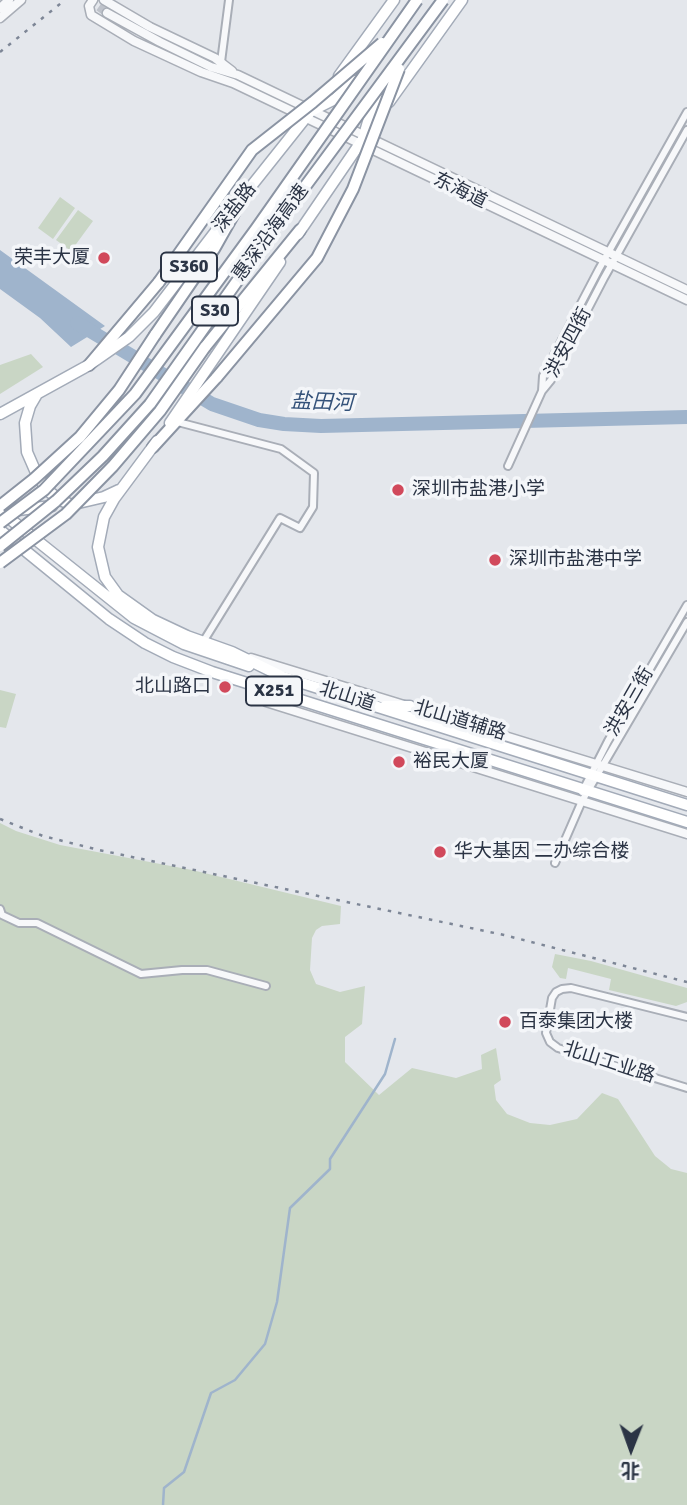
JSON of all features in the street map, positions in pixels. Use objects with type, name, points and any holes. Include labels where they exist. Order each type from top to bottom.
[{"type":"highway","name":"惠深沿海高速","points":[[0,523],[44,490],[135,394],[256,229],[417,0]]},
{"type":"highway","name":"惠深沿海高速","points":[[0,545],[56,501],[103,456],[150,404],[284,215],[443,0]]},
{"type":"highway","points":[[89,365],[124,333],[252,150],[395,32]]},
{"type":"highway","points":[[153,447],[174,419],[190,407],[208,386],[211,374],[317,258],[353,189],[405,53]]},
{"type":"highway","points":[[0,510],[80,437],[119,390],[214,249],[245,194]]},
{"type":"highway","points":[[0,563],[66,513],[113,466],[160,411],[205,347],[300,230]]},
{"type":"main road","points":[[354,55],[387,0]]},
{"type":"main road","name":"深盐路","points":[[124,333],[154,312],[310,114],[394,0]]},
{"type":"main road","name":"深盐路","points":[[310,114],[348,89],[376,57],[417,0]]},
{"type":"main road","points":[[362,139],[382,89],[443,0]]},
{"type":"main road","points":[[174,419],[211,374],[300,230],[462,0]]},
{"type":"main road","points":[[0,414],[89,365]]},
{"type":"main road","points":[[40,391],[33,399],[27,415],[24,430],[27,452],[47,490],[72,505]]},
{"type":"main road","points":[[153,447],[109,508],[100,527],[99,557],[105,577],[118,595],[140,612],[171,629],[232,652],[281,676]]},
{"type":"main road","points":[[0,510],[72,505],[104,497],[123,488]]},
{"type":"main road","name":"北山道","points":[[0,510],[80,577],[144,625],[192,647],[687,805]]},
{"type":"main road","name":"北山道","points":[[0,530],[133,636],[173,657],[253,685],[687,822]]},
{"type":"main road","points":[[374,706],[410,706]]},
{"type":"street","points":[[0,8],[9,0]]},
{"type":"street","points":[[0,18],[21,0]]},
{"type":"street","name":"东海道","points":[[93,0],[89,6],[91,15],[117,31],[192,68],[235,79]]},
{"type":"street","name":"东海道","points":[[104,0],[150,27],[220,62],[235,79]]},
{"type":"street","points":[[220,62],[229,0]]},
{"type":"street","name":"东海道","points":[[107,13],[235,79],[610,258],[687,300]]},
{"type":"street","name":"洪安四街","points":[[610,258],[687,112]]},
{"type":"street","name":"洪安四街","points":[[508,466],[542,391],[543,376],[687,130]]},
{"type":"street","name":"东海道","points":[[610,258],[687,290]]},
{"type":"street","points":[[174,419],[281,449],[314,472],[313,507],[300,528],[280,518],[203,642]]},
{"type":"street","name":"洪安三街","points":[[555,863],[585,790],[687,605]]},
{"type":"street","name":"洪安三街","points":[[600,764],[687,622]]},
{"type":"street","name":"北山道辅路","points":[[232,652],[687,793]]},
{"type":"street","name":"北山道辅路","points":[[253,685],[256,693],[266,702],[687,834]]},
{"type":"street","points":[[0,909],[2,915],[19,923],[37,923],[141,974],[207,970],[266,986]]},
{"type":"street","name":"北山工业路","points":[[687,1017],[570,988],[556,992],[552,998],[545,1033],[550,1042],[558,1048],[687,1088]]},
{"type":"green space","points":[[60,197],[75,208],[53,239],[38,228]]},
{"type":"green space","points":[[78,210],[93,221],[71,251],[56,240]]},
{"type":"green space","points":[[31,354],[43,367],[0,394],[0,365]]},
{"type":"green space","points":[[0,690],[16,694],[6,728],[0,727]]},
{"type":"green space","points":[[0,823],[60,845],[192,870],[341,906],[340,924],[322,926],[312,938],[310,970],[316,984],[340,992],[365,986],[362,1024],[345,1037],[345,1062],[379,1095],[412,1068],[456,1078],[482,1069],[481,1055],[496,1048],[501,1080],[494,1085],[496,1100],[507,1114],[530,1123],[550,1125],[577,1119],[602,1093],[618,1099],[655,1156],[671,1169],[687,1173],[687,1505],[0,1505]]},
{"type":"green space","points":[[555,954],[591,961],[687,988],[687,1002],[676,1006],[609,990],[611,979],[568,968],[566,979],[560,978],[552,967]]},
{"type":"water","points":[[0,250],[105,326],[71,347],[40,318],[0,289]]},
{"type":"waterway","name":"盐田河","points":[[77,323],[212,404],[259,420],[284,424],[321,426],[687,417]]},
{"type":"waterway","points":[[163,1505],[164,1488],[184,1472],[211,1393],[235,1380],[265,1344],[277,1302],[290,1208],[330,1169],[330,1159],[385,1074],[395,1039]]},
{"type":"tunnel","points":[[89,0],[107,13]]},
{"type":"railway","points":[[0,52],[65,0]]},
{"type":"railway","points":[[0,819],[43,836],[99,850],[504,935],[687,982]]},
{"type":"place","name":"荣丰大厦","points":[[104,258]]},
{"type":"place","name":"深圳市盐港小学","points":[[398,490]]},
{"type":"place","name":"深圳市盐港中学","points":[[495,560]]},
{"type":"place","name":"北山路口","points":[[225,687]]},
{"type":"place","name":"裕民大厦","points":[[399,762]]},
{"type":"place","name":"华大基因 二办综合楼","points":[[440,852]]},
{"type":"place","name":"百泰集团大楼","points":[[505,1022]]}]
